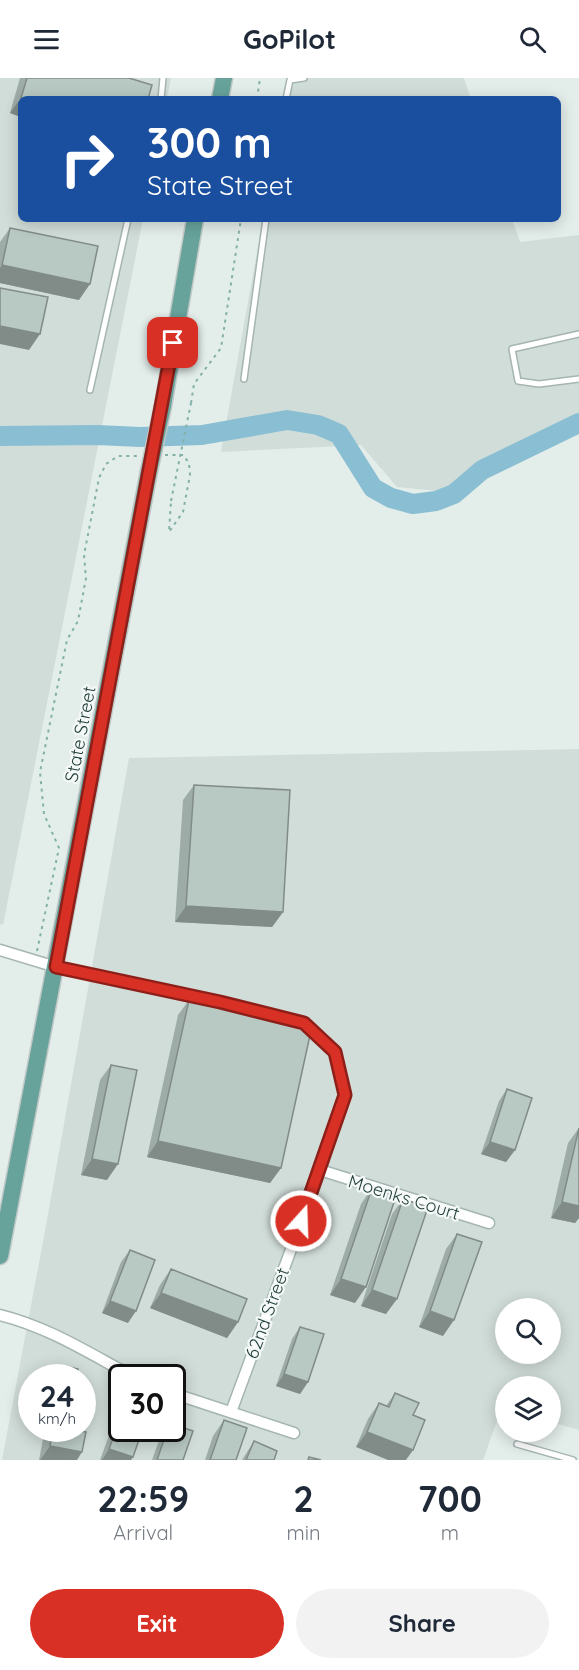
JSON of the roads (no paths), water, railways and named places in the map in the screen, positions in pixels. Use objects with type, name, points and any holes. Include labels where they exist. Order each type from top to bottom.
[{"type":"main road","points":[[221,96],[224,78]]},
{"type":"main road","name":"State Street","points":[[0,1256],[163,406],[194,222]]},
{"type":"street","name":"62nd Street","points":[[0,950],[56,967],[220,1002],[304,1023],[335,1052],[345,1095],[320,1170],[231,1412]]},
{"type":"street","name":"Moenks Court","points":[[320,1170],[489,1223]]},
{"type":"street","points":[[0,1315],[56,1335],[110,1364]]},
{"type":"street","points":[[186,1398],[294,1432]]},
{"type":"lane","points":[[161,96],[164,78]]},
{"type":"lane","points":[[287,96],[290,80],[304,78]]},
{"type":"lane","points":[[90,390],[127,222]]},
{"type":"lane","points":[[244,379],[266,222]]},
{"type":"lane","points":[[579,334],[512,349],[518,381],[539,384],[579,379]]},
{"type":"lane","points":[[517,1444],[573,1460]]},
{"type":"waterway","points":[[0,436],[202,435],[287,420],[318,425],[339,434],[373,488],[391,498],[413,504],[436,501],[454,494],[482,470],[579,423]]}]
